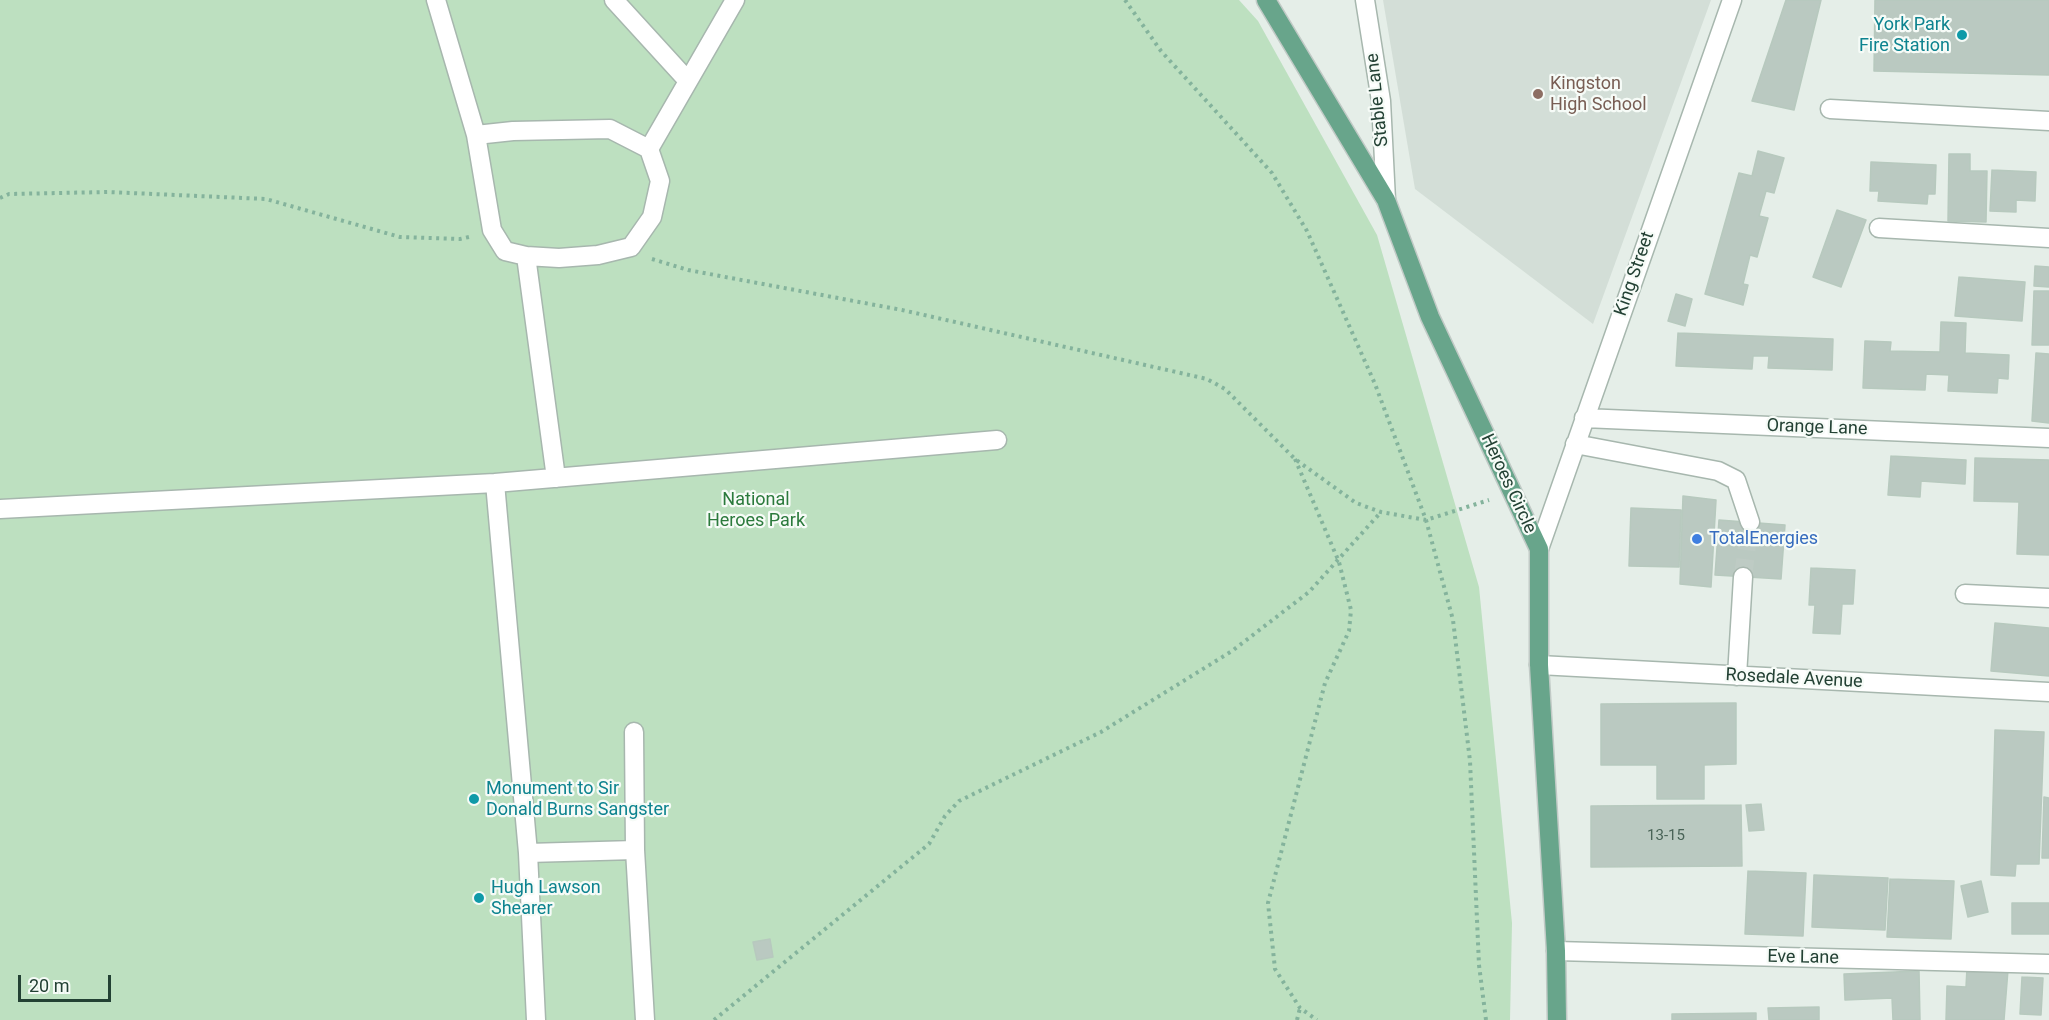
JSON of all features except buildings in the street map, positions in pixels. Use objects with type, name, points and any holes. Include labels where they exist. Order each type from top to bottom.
[{"type":"main road","name":"Heroes Circle","points":[[1266,0],[1386,200],[1430,317],[1539,549],[1539,665],[1556,951],[1557,1020]]},
{"type":"street","points":[[436,0],[476,135],[492,230],[505,251],[526,256],[598,255],[631,247],[652,217],[660,181],[649,148],[610,129],[513,131],[476,135]]},
{"type":"street","points":[[614,0],[688,81]]},
{"type":"street","points":[[649,148],[735,0]]},
{"type":"street","name":"Stable Lane","points":[[1365,0],[1382,101],[1386,200]]},
{"type":"street","name":"King Street","points":[[1539,549],[1732,0]]},
{"type":"street","points":[[1830,109],[2049,121]]},
{"type":"street","points":[[1879,228],[2049,238]]},
{"type":"street","points":[[526,256],[556,478]]},
{"type":"street","name":"Orange Lane","points":[[1584,418],[2049,438]]},
{"type":"street","points":[[0,510],[495,483],[997,440]]},
{"type":"street","points":[[1575,444],[1718,471],[1736,480],[1750,522]]},
{"type":"street","points":[[495,483],[528,853],[536,1020]]},
{"type":"street","points":[[1737,676],[1743,577]]},
{"type":"street","points":[[1965,594],[2049,598]]},
{"type":"street","name":"Rosedale Avenue","points":[[1539,665],[2049,692]]},
{"type":"street","points":[[634,732],[635,850],[645,1020]]},
{"type":"street","points":[[528,853],[635,850]]},
{"type":"street","name":"Eve Lane","points":[[1556,951],[2049,964]]},
{"type":"path","points":[[1125,0],[1161,51],[1272,173],[1307,231],[1375,384],[1426,520],[1453,620],[1470,761],[1479,965],[1486,1020]]},
{"type":"path","points":[[0,198],[9,194],[108,192],[266,199],[400,237],[459,239],[492,230]]},
{"type":"path","points":[[631,247],[655,261],[688,270],[902,310],[1207,379],[1225,389],[1295,459],[1356,503],[1381,512],[1426,520],[1511,493]]},
{"type":"path","points":[[1295,459],[1339,562],[1351,610],[1349,631],[1325,683],[1268,903],[1275,969],[1300,1008],[1317,1020]]},
{"type":"path","points":[[714,1020],[929,844],[945,816],[959,801],[1101,732],[1232,651],[1309,592],[1339,562],[1381,512]]},
{"type":"path","points":[[1297,1020],[1300,1008]]},
{"type":"shaded area","name":"Kingston High School","points":[[1383,0],[1711,0],[1593,324],[1415,189]]},
{"type":"green space","name":"National Heroes Park","points":[[0,0],[1239,0],[1258,21],[1377,235],[1479,587],[1512,923],[1510,1020],[0,1020]]},
{"type":"tunnel","points":[[1743,577],[1750,522]]},
{"type":"place","name":"York Park Fire Station","points":[[1962,35]]},
{"type":"place","name":"Kingston High School","points":[[1538,94]]},
{"type":"place","name":"TotalEnergies","points":[[1697,539]]},
{"type":"place","name":"Monument to Sir Donald Burns Sangster","points":[[474,799]]},
{"type":"place","name":"Hugh Lawson Shearer","points":[[479,898]]}]
